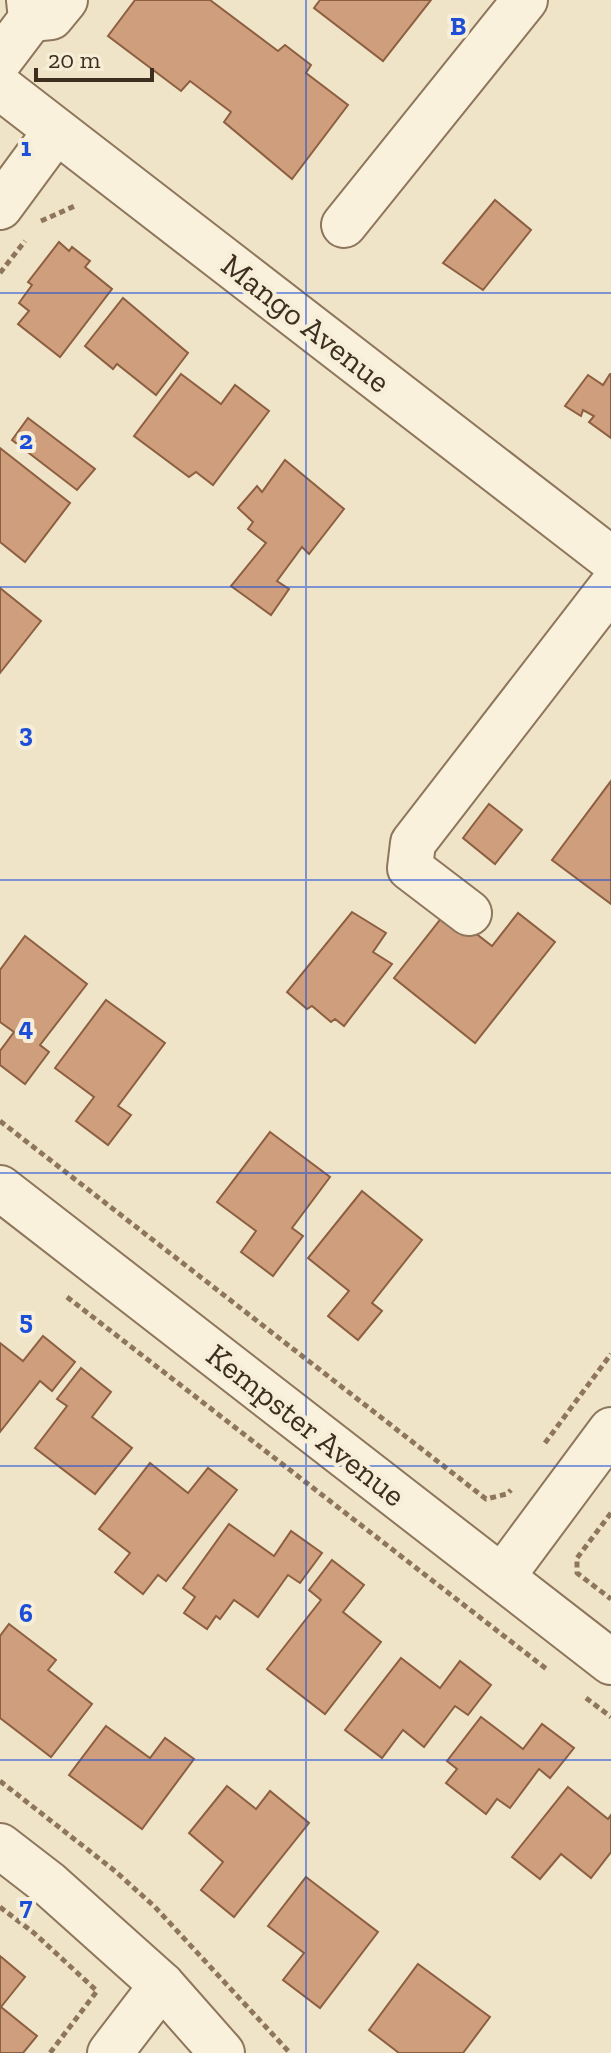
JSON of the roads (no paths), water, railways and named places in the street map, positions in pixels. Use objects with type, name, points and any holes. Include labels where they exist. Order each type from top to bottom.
[{"type":"street","points":[[344,225],[525,0]]},
{"type":"street","points":[[0,60],[42,6]]},
{"type":"street","name":"Mango Avenue","points":[[0,87],[611,559]]},
{"type":"street","points":[[0,207],[56,131]]},
{"type":"street","points":[[469,913],[410,868],[413,843],[611,587]]},
{"type":"street","name":"Kempster Avenue","points":[[0,1188],[611,1662]]},
{"type":"street","points":[[502,1577],[611,1430]]},
{"type":"street","points":[[0,1846],[48,1883],[162,1985],[222,2053]]},
{"type":"street","points":[[110,2053],[162,1985]]}]
